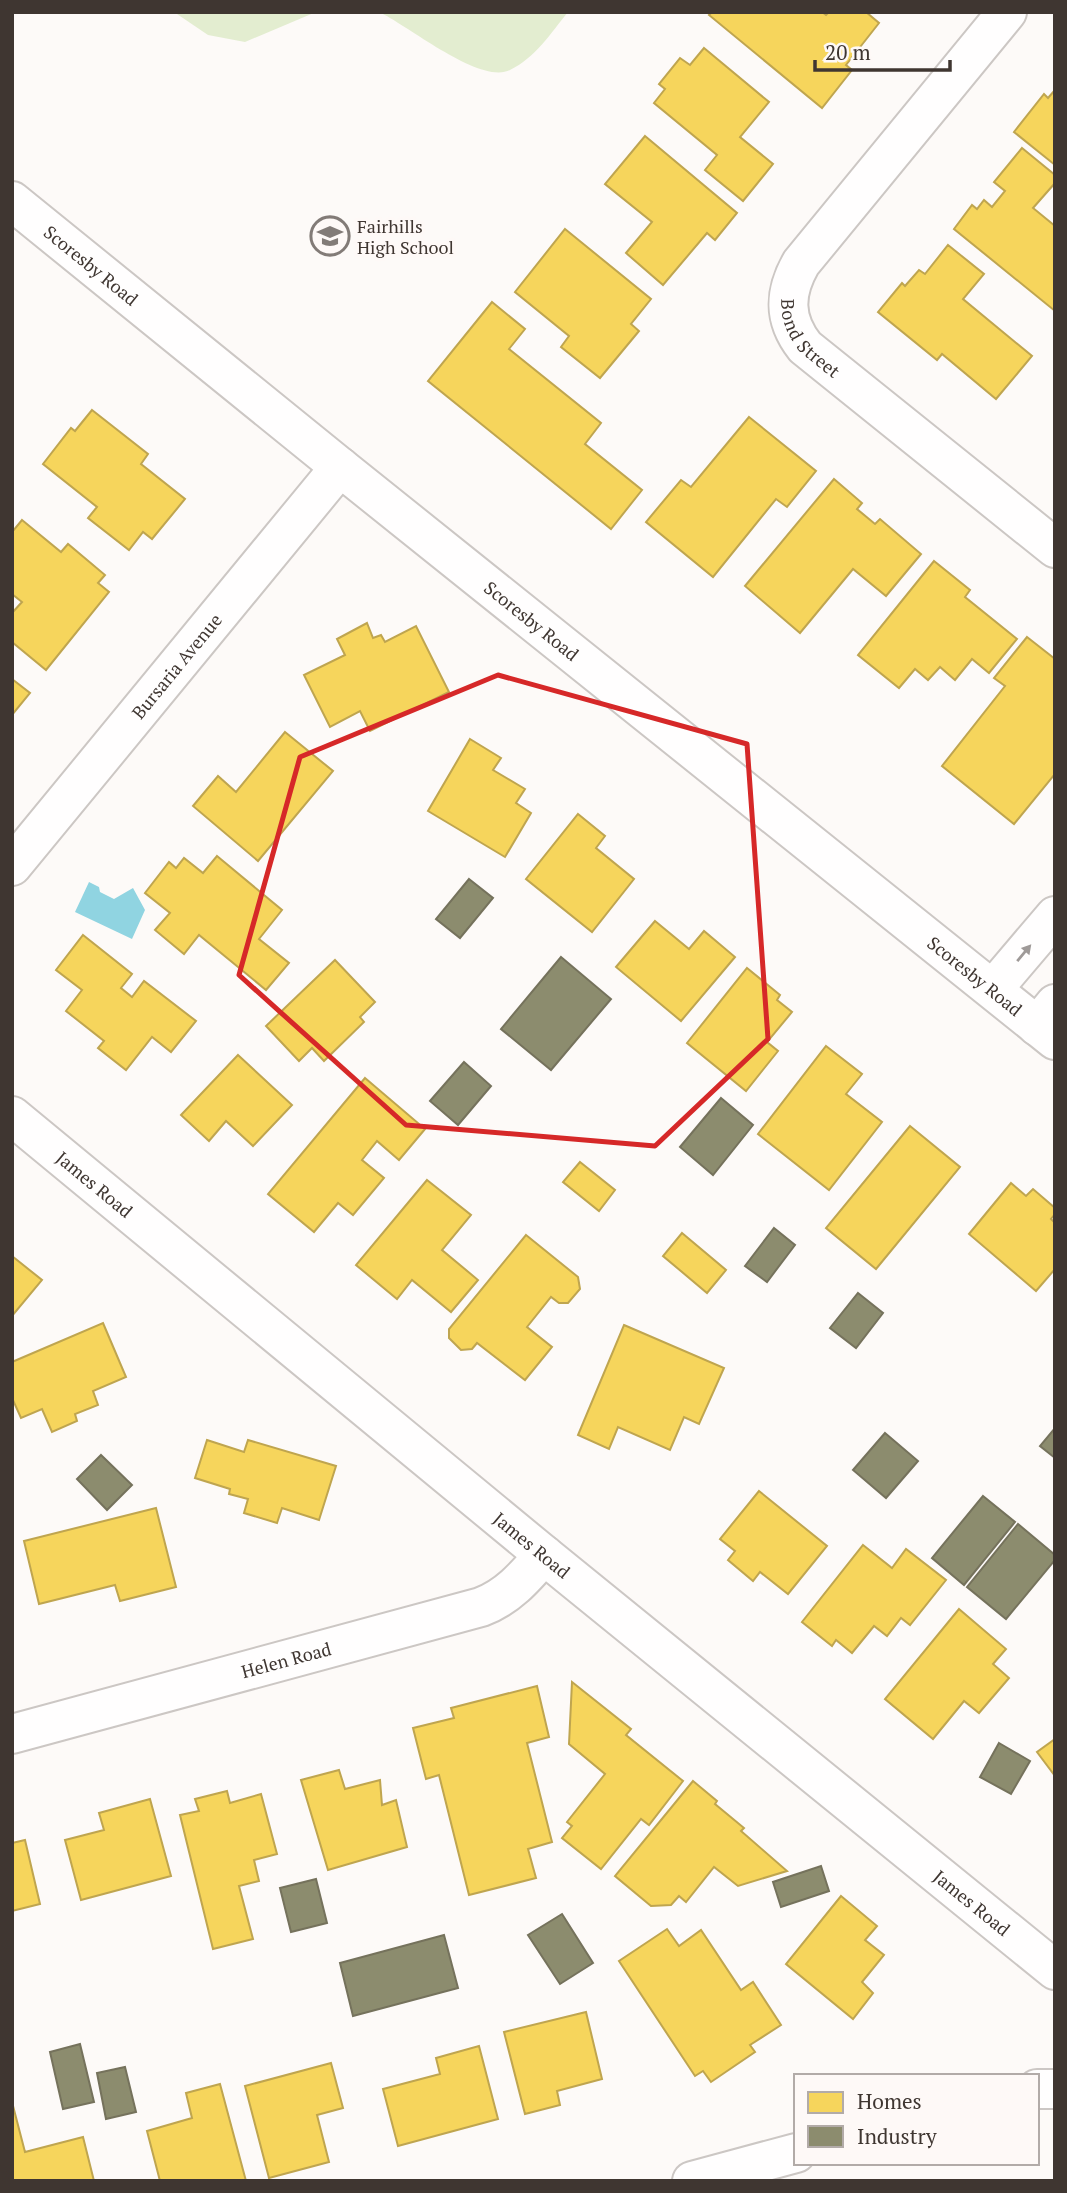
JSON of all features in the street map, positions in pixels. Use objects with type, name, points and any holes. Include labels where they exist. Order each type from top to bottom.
[{"type":"street","name":"Bond Street","points":[[1007,12],[801,263],[792,279],[789,313],[791,327],[814,354],[1055,548]]},
{"type":"street","name":"Scoresby Road","points":[[12,201],[993,989],[1049,1023]]},
{"type":"street","name":"Bursaria Avenue","points":[[12,866],[340,467]]},
{"type":"street","points":[[993,989],[1055,916]]},
{"type":"street","name":"James Road","points":[[12,1116],[544,1555],[1055,1970]]},
{"type":"street","name":"Helen Road","points":[[12,1734],[481,1607],[504,1595],[524,1578],[544,1555]]},
{"type":"street","points":[[692,2181],[794,2154]]},
{"type":"highlighted area","points":[[498,675],[747,744],[768,1039],[655,1146],[406,1125],[239,975],[300,757]]},
{"type":"green space","points":[[174,12],[316,12],[245,42],[208,35]]},
{"type":"green space","points":[[379,12],[568,12],[527,59],[510,70],[497,72],[463,62]]},
{"type":"water","points":[[89,882],[114,899],[133,888],[145,910],[132,939],[75,912]]},
{"type":"building: Homes","points":[[712,12],[822,12],[826,15],[829,12],[866,12],[879,23],[846,65],[852,70],[822,108],[709,15]]},
{"type":"building: Homes","points":[[704,48],[769,102],[740,137],[773,164],[743,201],[705,170],[717,155],[654,103],[665,89],[659,84],[680,58],[690,65]]},
{"type":"building: Homes","points":[[1055,90],[1055,165],[1014,132],[1044,94],[1048,98]]},
{"type":"building: Homes","points":[[645,136],[737,213],[715,240],[707,233],[663,285],[626,253],[652,222],[605,184]]},
{"type":"building: Homes","points":[[1022,148],[1055,175],[1055,183],[1033,208],[1055,226],[1055,311],[954,229],[972,205],[977,209],[984,200],[992,207],[1005,191],[994,182]]},
{"type":"building: Homes","points":[[565,229],[651,299],[631,324],[639,331],[600,378],[561,347],[569,336],[515,292]]},
{"type":"building: Homes","points":[[948,245],[984,274],[963,299],[1032,356],[996,399],[942,354],[937,360],[878,312],[902,283],[905,286],[919,270],[925,274]]},
{"type":"building: Homes","points":[[492,302],[525,329],[509,349],[601,423],[585,444],[642,490],[611,529],[428,381]]},
{"type":"building: Homes","points":[[92,410],[148,454],[141,464],[185,499],[152,539],[143,532],[129,550],[88,518],[97,507],[43,464],[71,428],[75,431]]},
{"type":"building: Homes","points":[[749,417],[816,471],[787,507],[776,499],[713,577],[646,522],[681,480],[691,487]]},
{"type":"building: Homes","points":[[834,479],[862,503],[857,509],[875,524],[880,519],[921,554],[886,596],[853,569],[800,633],[745,586]]},
{"type":"building: Homes","points":[[22,520],[61,552],[68,544],[105,575],[98,583],[109,592],[46,670],[12,642],[12,613],[22,602],[12,594],[12,532]]},
{"type":"building: Homes","points":[[934,561],[970,590],[965,597],[1017,639],[989,673],[972,659],[955,680],[940,667],[928,680],[915,669],[899,688],[858,655]]},
{"type":"building: Homes","points":[[367,623],[373,638],[381,635],[385,642],[416,626],[449,692],[370,731],[360,711],[330,727],[304,675],[345,655],[337,639]]},
{"type":"building: Homes","points":[[1027,637],[1055,659],[1055,774],[1014,824],[942,766],[1005,686],[994,678]]},
{"type":"building: Homes","points":[[12,679],[30,693],[12,715]]},
{"type":"building: Homes","points":[[285,732],[333,771],[258,861],[193,806],[218,776],[236,792]]},
{"type":"building: Homes","points":[[470,739],[501,758],[493,770],[525,789],[516,803],[531,813],[505,857],[428,811]]},
{"type":"building: Homes","points":[[578,814],[605,836],[596,848],[634,879],[592,932],[526,879]]},
{"type":"building: Homes","points":[[217,856],[282,910],[259,939],[289,963],[266,990],[199,935],[184,954],[155,930],[170,913],[145,893],[169,862],[176,868],[184,858],[203,873]]},
{"type":"building: Homes","points":[[655,921],[689,949],[704,931],[735,957],[681,1021],[616,967]]},
{"type":"building: Homes","points":[[83,935],[132,974],[121,988],[132,997],[144,981],[196,1021],[171,1052],[152,1037],[126,1070],[98,1048],[104,1041],[66,1011],[82,990],[56,970]]},
{"type":"building: Homes","points":[[335,960],[375,1002],[360,1017],[364,1022],[324,1061],[312,1048],[299,1061],[266,1026]]},
{"type":"building: Homes","points":[[747,968],[780,995],[777,1000],[792,1012],[767,1042],[778,1051],[746,1091],[687,1043]]},
{"type":"building: Homes","points":[[826,1046],[862,1074],[846,1094],[882,1122],[829,1190],[758,1134]]},
{"type":"building: Homes","points":[[238,1055],[292,1105],[253,1146],[226,1121],[209,1141],[181,1115]]},
{"type":"building: Homes","points":[[365,1078],[425,1129],[399,1160],[377,1141],[362,1160],[384,1178],[353,1215],[338,1203],[314,1232],[268,1194]]},
{"type":"building: Homes","points":[[910,1126],[960,1167],[876,1269],[826,1228]]},
{"type":"building: Homes","points":[[580,1162],[615,1190],[599,1211],[563,1182]]},
{"type":"building: Homes","points":[[427,1180],[471,1215],[442,1250],[478,1280],[451,1312],[412,1280],[397,1299],[356,1265]]},
{"type":"building: Homes","points":[[1011,1183],[1026,1196],[1033,1189],[1055,1208],[1051,1219],[1055,1223],[1055,1269],[1036,1291],[969,1234]]},
{"type":"building: Homes","points":[[682,1233],[726,1270],[707,1293],[663,1256]]},
{"type":"building: Homes","points":[[526,1235],[578,1277],[580,1289],[568,1303],[559,1303],[551,1297],[527,1327],[552,1347],[525,1380],[477,1343],[472,1349],[461,1350],[449,1338],[449,1329]]},
{"type":"building: Homes","points":[[12,1256],[42,1280],[12,1316]]},
{"type":"building: Homes","points":[[103,1323],[126,1377],[93,1391],[98,1405],[75,1414],[77,1421],[52,1432],[42,1409],[21,1418],[12,1398],[12,1362]]},
{"type":"building: Homes","points":[[624,1325],[724,1368],[699,1424],[684,1417],[670,1450],[618,1427],[609,1449],[578,1435]]},
{"type":"building: Homes","points":[[207,1440],[244,1452],[248,1440],[336,1466],[319,1520],[282,1508],[277,1523],[244,1513],[248,1499],[229,1494],[230,1489],[195,1478]]},
{"type":"building: Homes","points":[[759,1491],[827,1546],[788,1594],[760,1572],[753,1581],[728,1560],[735,1551],[720,1539]]},
{"type":"building: Homes","points":[[156,1508],[176,1587],[120,1601],[115,1585],[39,1604],[24,1541]]},
{"type":"building: Homes","points":[[863,1545],[892,1568],[906,1549],[946,1580],[910,1625],[901,1618],[887,1636],[874,1626],[852,1653],[836,1640],[832,1646],[802,1622]]},
{"type":"building: Homes","points":[[959,1609],[1006,1649],[993,1664],[1009,1678],[979,1713],[964,1701],[933,1739],[885,1699]]},
{"type":"building: Homes","points":[[572,1682],[631,1729],[626,1735],[683,1781],[649,1825],[641,1819],[601,1869],[562,1838],[572,1826],[567,1822],[605,1774],[569,1744]]},
{"type":"building: Homes","points":[[537,1686],[549,1737],[527,1743],[552,1842],[528,1849],[536,1878],[469,1895],[439,1775],[426,1779],[413,1728],[454,1718],[451,1708]]},
{"type":"building: Homes","points":[[1055,1739],[1055,1776],[1037,1752]]},
{"type":"building: Homes","points":[[339,1770],[345,1789],[380,1780],[382,1805],[396,1800],[407,1847],[328,1870],[301,1780]]},
{"type":"building: Homes","points":[[693,1781],[744,1828],[741,1831],[787,1871],[738,1886],[714,1867],[686,1902],[679,1896],[671,1905],[651,1906],[615,1876]]},
{"type":"building: Homes","points":[[227,1791],[230,1803],[261,1794],[277,1854],[254,1860],[259,1881],[239,1886],[253,1939],[213,1949],[180,1815],[199,1811],[195,1799]]},
{"type":"building: Homes","points":[[150,1799],[171,1876],[81,1900],[65,1840],[104,1830],[99,1813]]},
{"type":"building: Homes","points":[[25,1840],[40,1904],[12,1911],[12,1843]]},
{"type":"building: Homes","points":[[841,1896],[877,1926],[865,1940],[884,1955],[862,1982],[873,1993],[853,2019],[786,1964]]},
{"type":"building: Homes","points":[[667,1929],[679,1946],[701,1930],[741,1990],[753,1982],[781,2025],[750,2045],[755,2052],[711,2082],[703,2071],[695,2076],[619,1961]]},
{"type":"building: Homes","points":[[586,2012],[602,2079],[557,2091],[560,2105],[525,2114],[504,2032]]},
{"type":"building: Homes","points":[[479,2046],[498,2119],[398,2146],[383,2089],[440,2074],[436,2058]]},
{"type":"building: Homes","points":[[331,2063],[343,2108],[317,2115],[329,2162],[269,2178],[245,2086]]},
{"type":"building: Homes","points":[[220,2084],[246,2181],[160,2181],[147,2131],[192,2118],[186,2093]]},
{"type":"building: Homes","points":[[12,2102],[25,2152],[83,2137],[94,2181],[12,2181]]},
{"type":"building: Industry","points":[[469,879],[493,898],[460,938],[436,919]]},
{"type":"building: Industry","points":[[561,957],[611,999],[551,1070],[501,1029]]},
{"type":"building: Industry","points":[[464,1062],[491,1086],[458,1125],[430,1101]]},
{"type":"building: Industry","points":[[721,1098],[753,1125],[713,1175],[680,1147]]},
{"type":"building: Industry","points":[[774,1228],[795,1245],[767,1282],[745,1266]]},
{"type":"building: Industry","points":[[858,1293],[883,1313],[856,1348],[830,1328]]},
{"type":"building: Industry","points":[[1055,1428],[1055,1458],[1040,1446]]},
{"type":"building: Industry","points":[[885,1433],[918,1461],[886,1498],[853,1470]]},
{"type":"building: Industry","points":[[101,1455],[132,1485],[107,1510],[77,1479]]},
{"type":"building: Industry","points":[[983,1496],[1015,1522],[964,1585],[932,1558]]},
{"type":"building: Industry","points":[[1018,1524],[1055,1555],[1055,1560],[1006,1619],[967,1587]]},
{"type":"building: Industry","points":[[999,1743],[1030,1761],[1011,1794],[980,1777]]},
{"type":"building: Industry","points":[[821,1866],[829,1891],[781,1907],[773,1882]]},
{"type":"building: Industry","points":[[316,1879],[327,1923],[291,1932],[280,1888]]},
{"type":"building: Industry","points":[[562,1914],[593,1963],[560,1984],[528,1935]]},
{"type":"building: Industry","points":[[444,1935],[458,1988],[353,2016],[340,1963]]},
{"type":"building: Industry","points":[[80,2044],[94,2102],[63,2109],[50,2052]]},
{"type":"building: Industry","points":[[125,2067],[136,2112],[106,2119],[97,2073]]},
{"type":"place","name":"Fairhills High School","points":[[330,236]]}]
